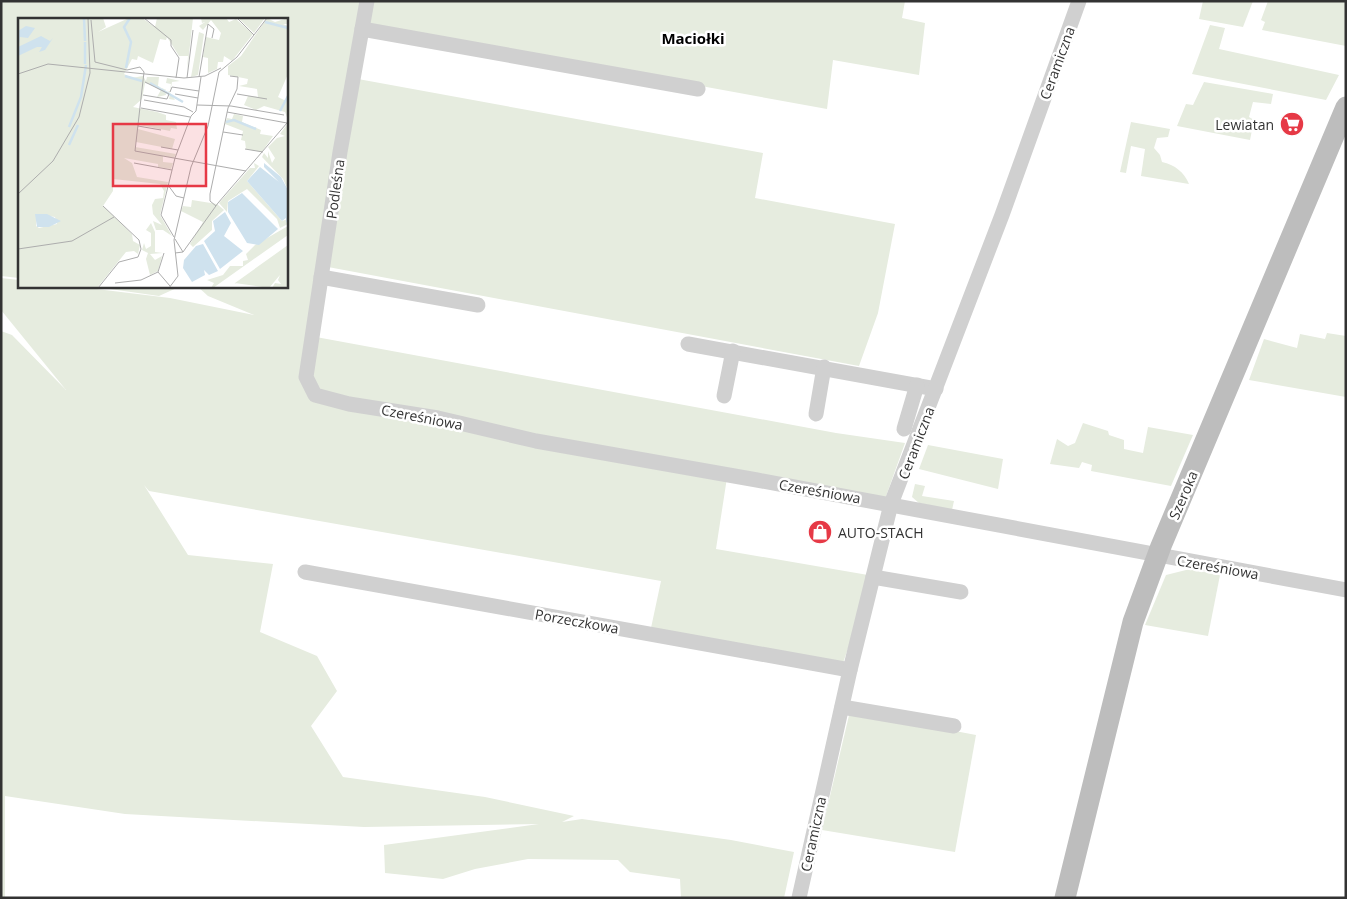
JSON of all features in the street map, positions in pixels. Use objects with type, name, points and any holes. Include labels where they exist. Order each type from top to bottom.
[{"type":"street","name":"Podleśna","points":[[306,377],[367,1]]},
{"type":"street","name":"Ceramiczna","points":[[803,895],[850,670],[891,504],[936,389],[1079,1]]},
{"type":"street","points":[[362,29],[698,89]]},
{"type":"street","name":"Szeroka","points":[[1065,898],[1132,622],[1157,556],[1346,107]]},
{"type":"street","points":[[322,276],[478,305]]},
{"type":"street","points":[[688,344],[824,367],[936,389]]},
{"type":"street","points":[[724,396],[733,351]]},
{"type":"street","points":[[816,414],[824,367]]},
{"type":"street","name":"Czereśniowa","points":[[306,377],[315,395],[349,404],[438,418],[536,442],[891,504],[1157,556],[1346,590]]},
{"type":"street","points":[[904,429],[917,385]]},
{"type":"street","name":"Porzeczkowa","points":[[305,572],[850,670]]},
{"type":"street","points":[[873,576],[960,592]]},
{"type":"street","points":[[842,706],[954,726]]},
{"type":"shaded area","points":[[1,1],[905,1],[902,18],[925,23],[919,75],[833,60],[827,109],[367,25],[358,79],[763,153],[755,198],[895,224],[878,313],[859,366],[328,267],[316,337],[836,433],[905,443],[885,499],[728,471],[716,549],[868,575],[858,619],[843,663],[651,628],[661,581],[149,491],[144,485],[188,555],[273,564],[260,632],[317,656],[337,691],[311,726],[343,777],[485,797],[574,816],[562,822],[582,819],[731,840],[794,852],[784,898],[681,898],[680,879],[630,872],[618,860],[528,859],[475,869],[443,879],[385,873],[384,845],[539,824],[364,827],[125,814],[5,796],[5,898],[1,898],[1,331],[12,335],[66,390],[1,310],[1,278],[18,280],[18,288],[88,288],[170,298],[254,315],[208,296],[199,288],[288,288],[288,18],[18,18],[18,278],[1,276]]},
{"type":"shaded area","points":[[1203,1],[1253,1],[1243,27],[1199,19]]},
{"type":"shaded area","points":[[1268,1],[1346,1],[1346,46],[1262,30],[1265,22],[1261,20]]},
{"type":"shaded area","points":[[1210,25],[1225,28],[1219,49],[1339,75],[1326,100],[1192,74]]},
{"type":"shaded area","points":[[1204,82],[1273,94],[1271,104],[1253,102],[1249,117],[1254,120],[1250,140],[1177,126],[1186,104],[1193,105]]},
{"type":"shaded area","points":[[1131,122],[1170,129],[1168,137],[1157,138],[1154,148],[1160,155],[1162,162],[1178,170],[1189,184],[1141,176],[1145,149],[1131,146],[1126,173],[1120,172]]},
{"type":"shaded area","points":[[103,288],[177,288],[159,296]]},
{"type":"shaded area","points":[[1327,333],[1346,336],[1346,397],[1249,380],[1264,339],[1297,348],[1300,334],[1325,339]]},
{"type":"shaded area","points":[[1083,423],[1108,431],[1109,435],[1124,440],[1124,449],[1143,453],[1148,427],[1193,435],[1171,486],[1091,471],[1092,465],[1082,462],[1079,468],[1050,464],[1057,439],[1068,446],[1075,443]]},
{"type":"shaded area","points":[[928,445],[1003,459],[998,489],[919,469]]},
{"type":"shaded area","points":[[915,484],[925,486],[922,496],[954,501],[952,510],[919,503],[912,497]]},
{"type":"shaded area","points":[[1190,569],[1220,575],[1208,636],[1145,625],[1166,575]]},
{"type":"shaded area","points":[[850,711],[976,735],[955,852],[822,830]]},
{"type":"place","name":"Lewiatan","points":[[1292,124]]},
{"type":"place","name":"AUTO-STACH","points":[[820,532]]},
{"type":"district","name":"Maciołki","points":[[693,38]]}]
